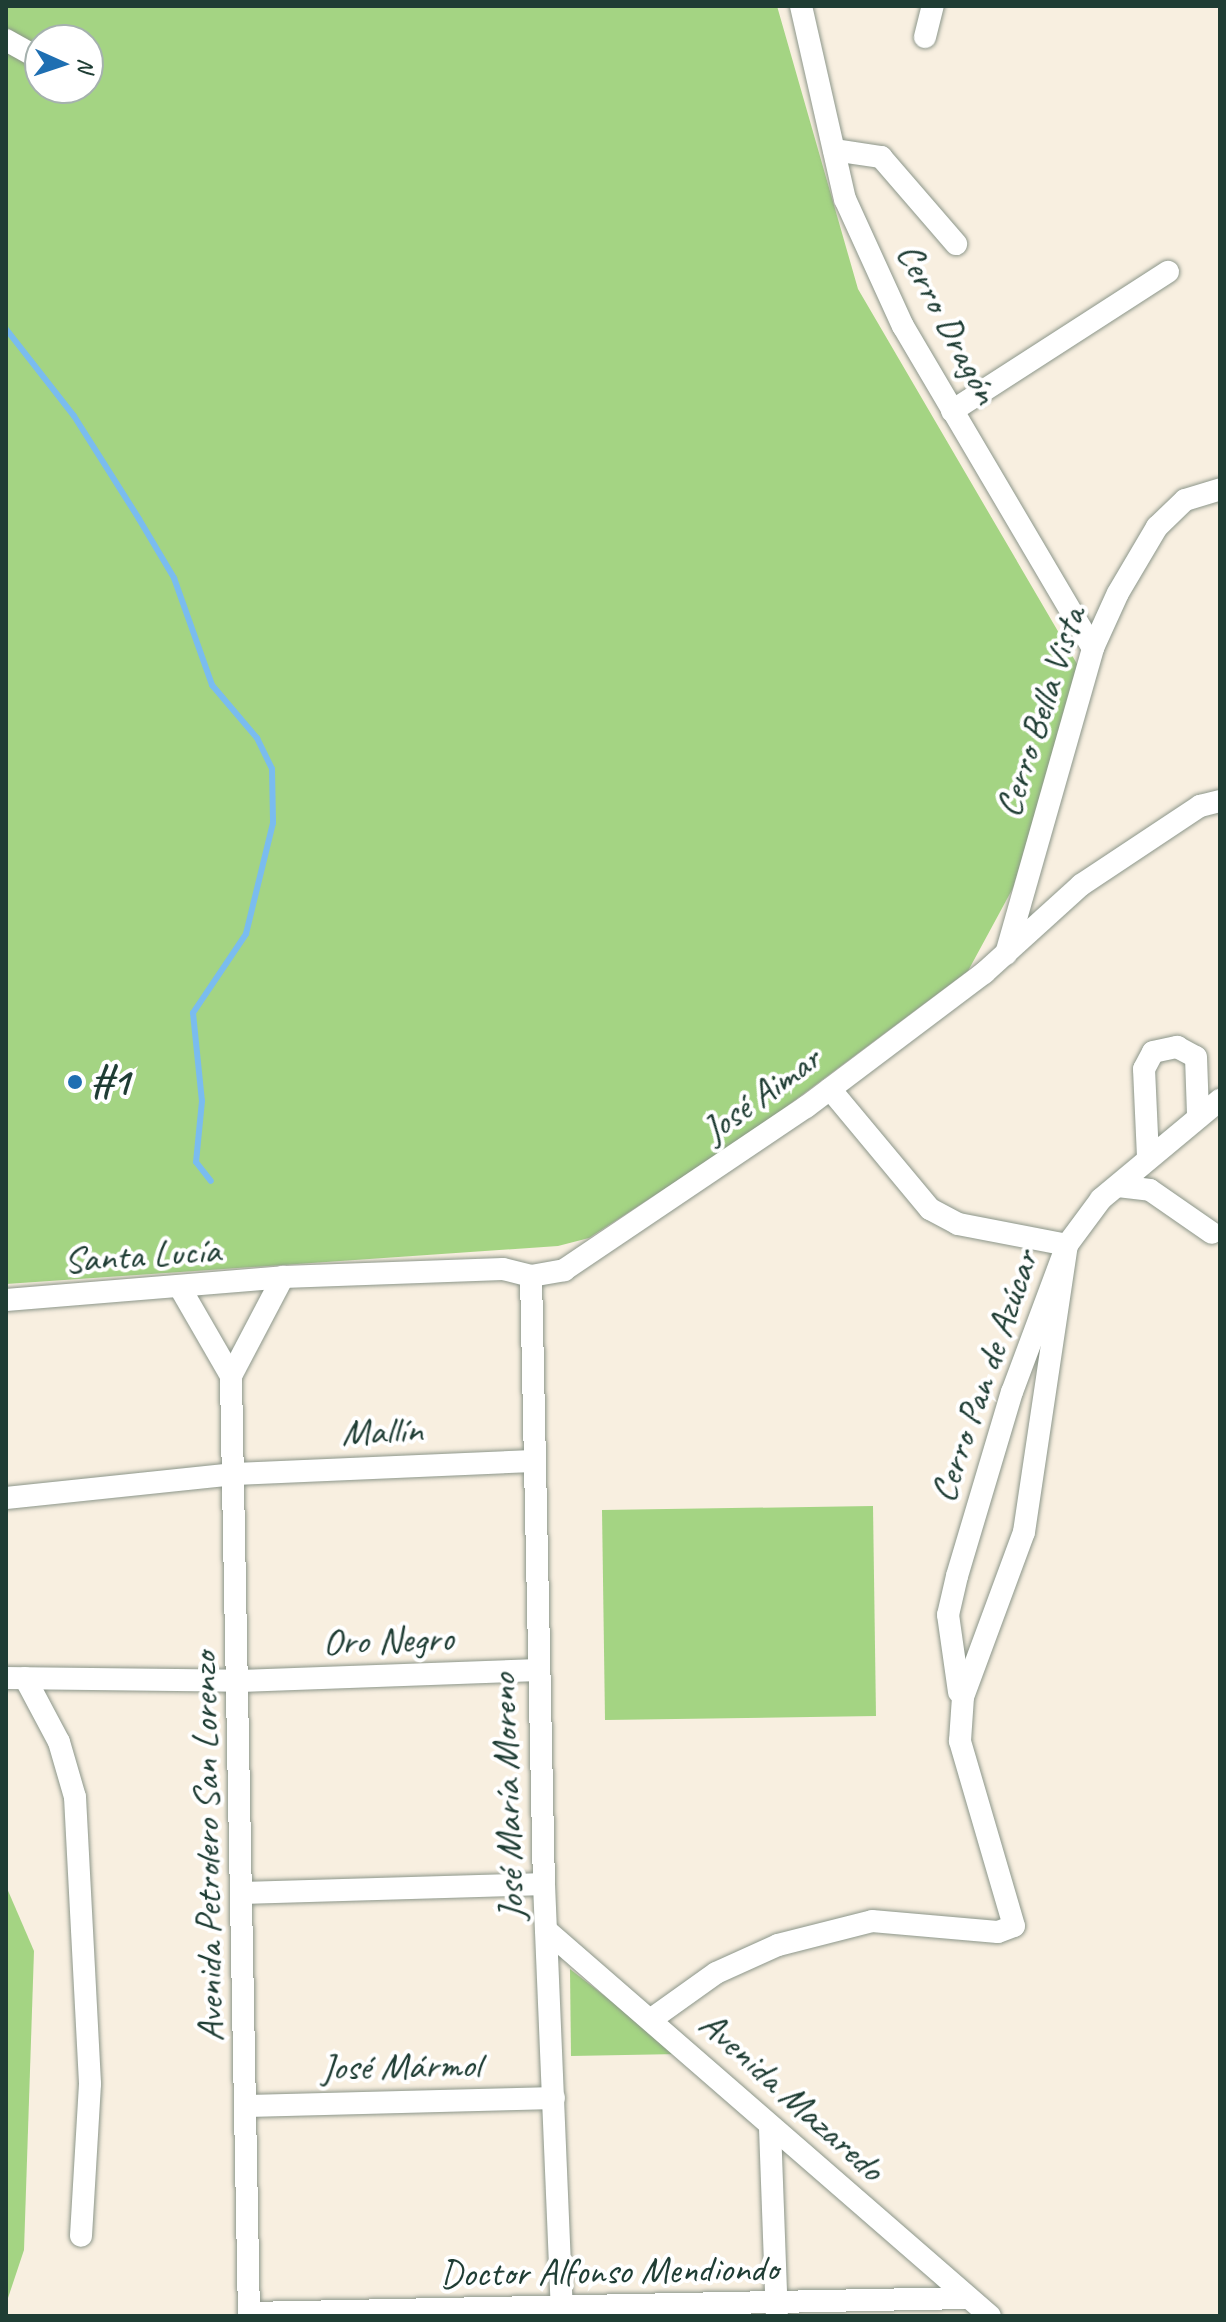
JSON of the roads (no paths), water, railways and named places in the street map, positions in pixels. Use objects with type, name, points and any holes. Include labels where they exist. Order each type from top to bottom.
[{"type":"street","name":"Cerro Dragón","points":[[801,6],[845,199],[952,411],[1093,648]]},
{"type":"street","points":[[925,37],[933,6]]},
{"type":"street","points":[[6,40],[24,50]]},
{"type":"street","points":[[834,150],[881,157],[956,244]]},
{"type":"street","points":[[952,411],[1168,272]]},
{"type":"street","name":"Cerro Bella Vista","points":[[1006,954],[1093,648],[1157,527],[1185,500],[1220,489]]},
{"type":"street","name":"José Aimar","points":[[283,1277],[503,1269],[531,1276],[589,1258],[830,1089],[1006,954],[1081,885],[1210,804],[1220,782]]},
{"type":"street","points":[[1148,1157],[1144,1069],[1153,1052],[1177,1047],[1196,1057],[1198,1115]]},
{"type":"street","points":[[830,1089],[930,1209],[958,1224],[1067,1245],[1118,1186],[1148,1157],[1220,1100]]},
{"type":"street","points":[[1118,1186],[1150,1190],[1212,1233]]},
{"type":"street","name":"Cerro Pan de Azúcar","points":[[962,1715],[951,1602],[1012,1392],[1067,1245]]},
{"type":"street","name":"Cerro Pan de Azúcar","points":[[653,2018],[716,1973],[805,1938],[897,1919],[998,1932],[1014,1926],[960,1741],[962,1715],[968,1669],[1024,1532],[1067,1245]]},
{"type":"street","name":"José María Moreno","points":[[531,1276],[544,1884],[561,2312]]},
{"type":"street","points":[[231,1376],[283,1277]]},
{"type":"street","name":"Santa Lucía","points":[[6,1300],[182,1291],[283,1277]]},
{"type":"street","name":"Avenida Petrolero San Lorenzo","points":[[182,1291],[231,1376],[249,2106],[250,2315]]},
{"type":"street","name":"Mallín","points":[[6,1498],[235,1474],[533,1461]]},
{"type":"street","name":"Oro Negro","points":[[16,1678],[240,1681],[539,1670]]},
{"type":"street","points":[[16,1678],[59,1742],[75,1797],[90,2123],[81,2236]]},
{"type":"street","points":[[244,1893],[544,1884]]},
{"type":"street","name":"Avenida Mazaredo","points":[[546,1930],[653,2018],[770,2128],[990,2316]]},
{"type":"street","name":"José Mármol","points":[[249,2106],[554,2098]]},
{"type":"street","points":[[770,2128],[777,2310]]},
{"type":"street","name":"Doctor Alfonso Mendiondo","points":[[250,2315],[777,2310],[968,2298]]},
{"type":"waterway","points":[[6,329],[74,416],[139,519],[174,578],[212,685],[257,738],[272,769],[273,823],[246,934],[193,1013],[202,1101],[196,1162],[211,1181]]},
{"type":"place","name":"#1","points":[[75,1082]]}]
